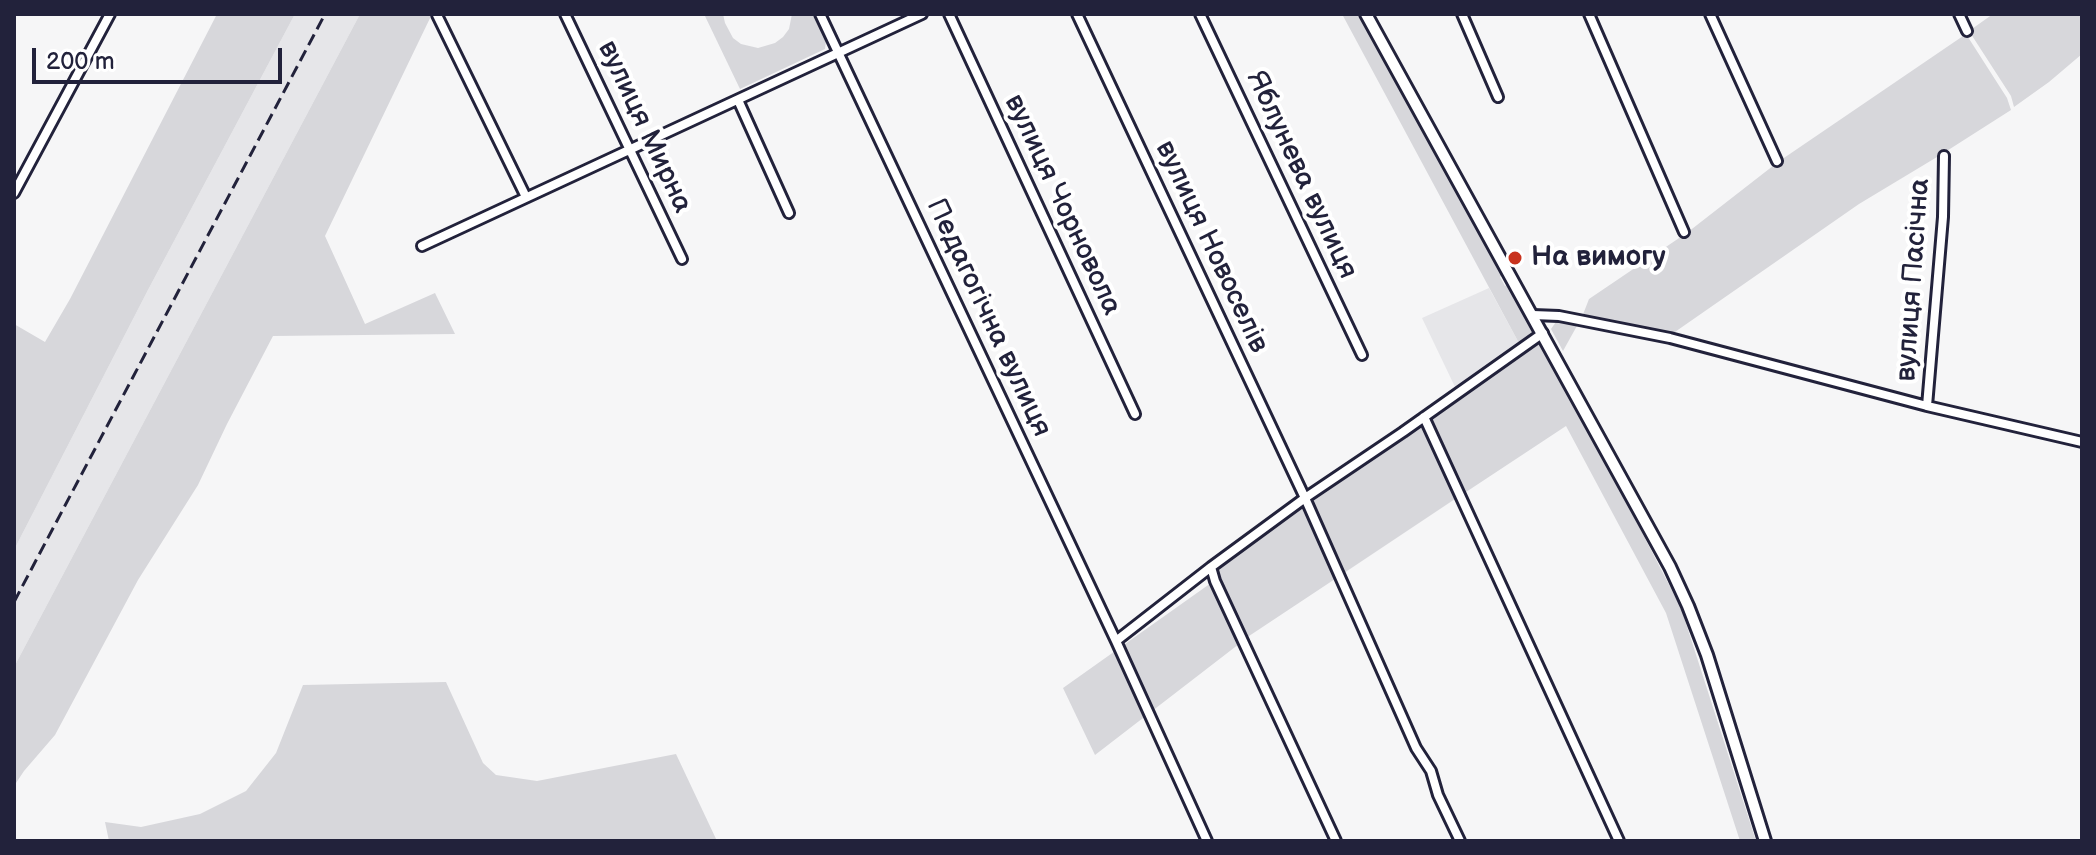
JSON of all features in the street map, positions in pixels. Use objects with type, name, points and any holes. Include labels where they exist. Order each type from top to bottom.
[{"type":"street","points":[[14,193],[110,14]]},
{"type":"street","name":"вулиця Мирна","points":[[565,14],[682,259]]},
{"type":"street","name":"Педагогічна вулиця","points":[[820,14],[1207,841]]},
{"type":"street","points":[[422,246],[922,14]]},
{"type":"street","name":"вулиця Чорновола","points":[[949,14],[1135,414]]},
{"type":"street","name":"вулиця Новоселів","points":[[1077,14],[1305,498],[1460,841]]},
{"type":"street","name":"Яблунева вулиця","points":[[1200,14],[1362,355]]},
{"type":"street","points":[[1366,14],[1670,567],[1707,655],[1765,841]]},
{"type":"street","points":[[1462,14],[1498,97]]},
{"type":"street","points":[[1589,14],[1684,232]]},
{"type":"street","points":[[1710,14],[1777,161]]},
{"type":"street","points":[[1959,14],[1967,31]]},
{"type":"street","points":[[437,15],[526,197]]},
{"type":"street","points":[[738,100],[789,213]]},
{"type":"street","name":"вулиця Пасічна","points":[[1927,406],[1943,217],[1944,156]]},
{"type":"street","points":[[1533,315],[1559,316],[1670,338],[1927,406],[2082,442]]},
{"type":"street","points":[[1116,641],[1305,498],[1543,333]]},
{"type":"street","points":[[1424,417],[1619,841]]},
{"type":"street","points":[[1211,567],[1336,841]]},
{"type":"shaded area","points":[[217,14],[295,14],[14,550],[14,324],[45,342]]},
{"type":"shaded area","points":[[295,14],[360,14],[14,667],[14,550]]},
{"type":"shaded area","points":[[360,14],[432,14],[325,236],[365,324],[435,293],[455,334],[273,336],[198,485],[138,580],[55,735],[14,786],[14,667]]},
{"type":"shaded area","points":[[704,14],[723,14],[733,38],[741,44],[758,48],[783,37],[789,29],[792,14],[813,14],[826,41],[825,49],[740,89]]},
{"type":"shaded area","points":[[1342,14],[1359,14],[1503,274],[1500,277],[1505,286],[1509,284],[1536,333],[1520,345]]},
{"type":"shaded area","points":[[1993,14],[2082,14],[2082,54],[2014,107],[2011,96],[1969,31]]},
{"type":"shaded area","points":[[1966,34],[2007,98],[2011,110],[1859,204],[1672,334],[1582,317],[1589,299],[1688,232],[1778,162]]},
{"type":"shaded area","points":[[1489,288],[1520,345],[1456,389],[1422,318]]},
{"type":"shaded area","points":[[1558,319],[1578,324],[1563,351],[1551,329]]},
{"type":"shaded area","points":[[1539,344],[1681,608],[1756,841],[1740,841],[1666,613],[1566,426],[1463,494],[1429,417]]},
{"type":"shaded area","points":[[1422,426],[1455,499],[1344,573],[1311,501]]},
{"type":"shaded area","points":[[1303,506],[1335,579],[1246,638],[1215,568]]},
{"type":"shaded area","points":[[1211,583],[1239,644],[1095,755],[1063,688]]},
{"type":"shaded area","points":[[446,682],[483,763],[496,775],[537,781],[676,754],[717,841],[109,841],[105,822],[141,827],[200,814],[246,791],[276,753],[303,685]]},
{"type":"railway","points":[[14,602],[325,14]]},
{"type":"place","name":"На вимогу","points":[[1515,258]]}]
